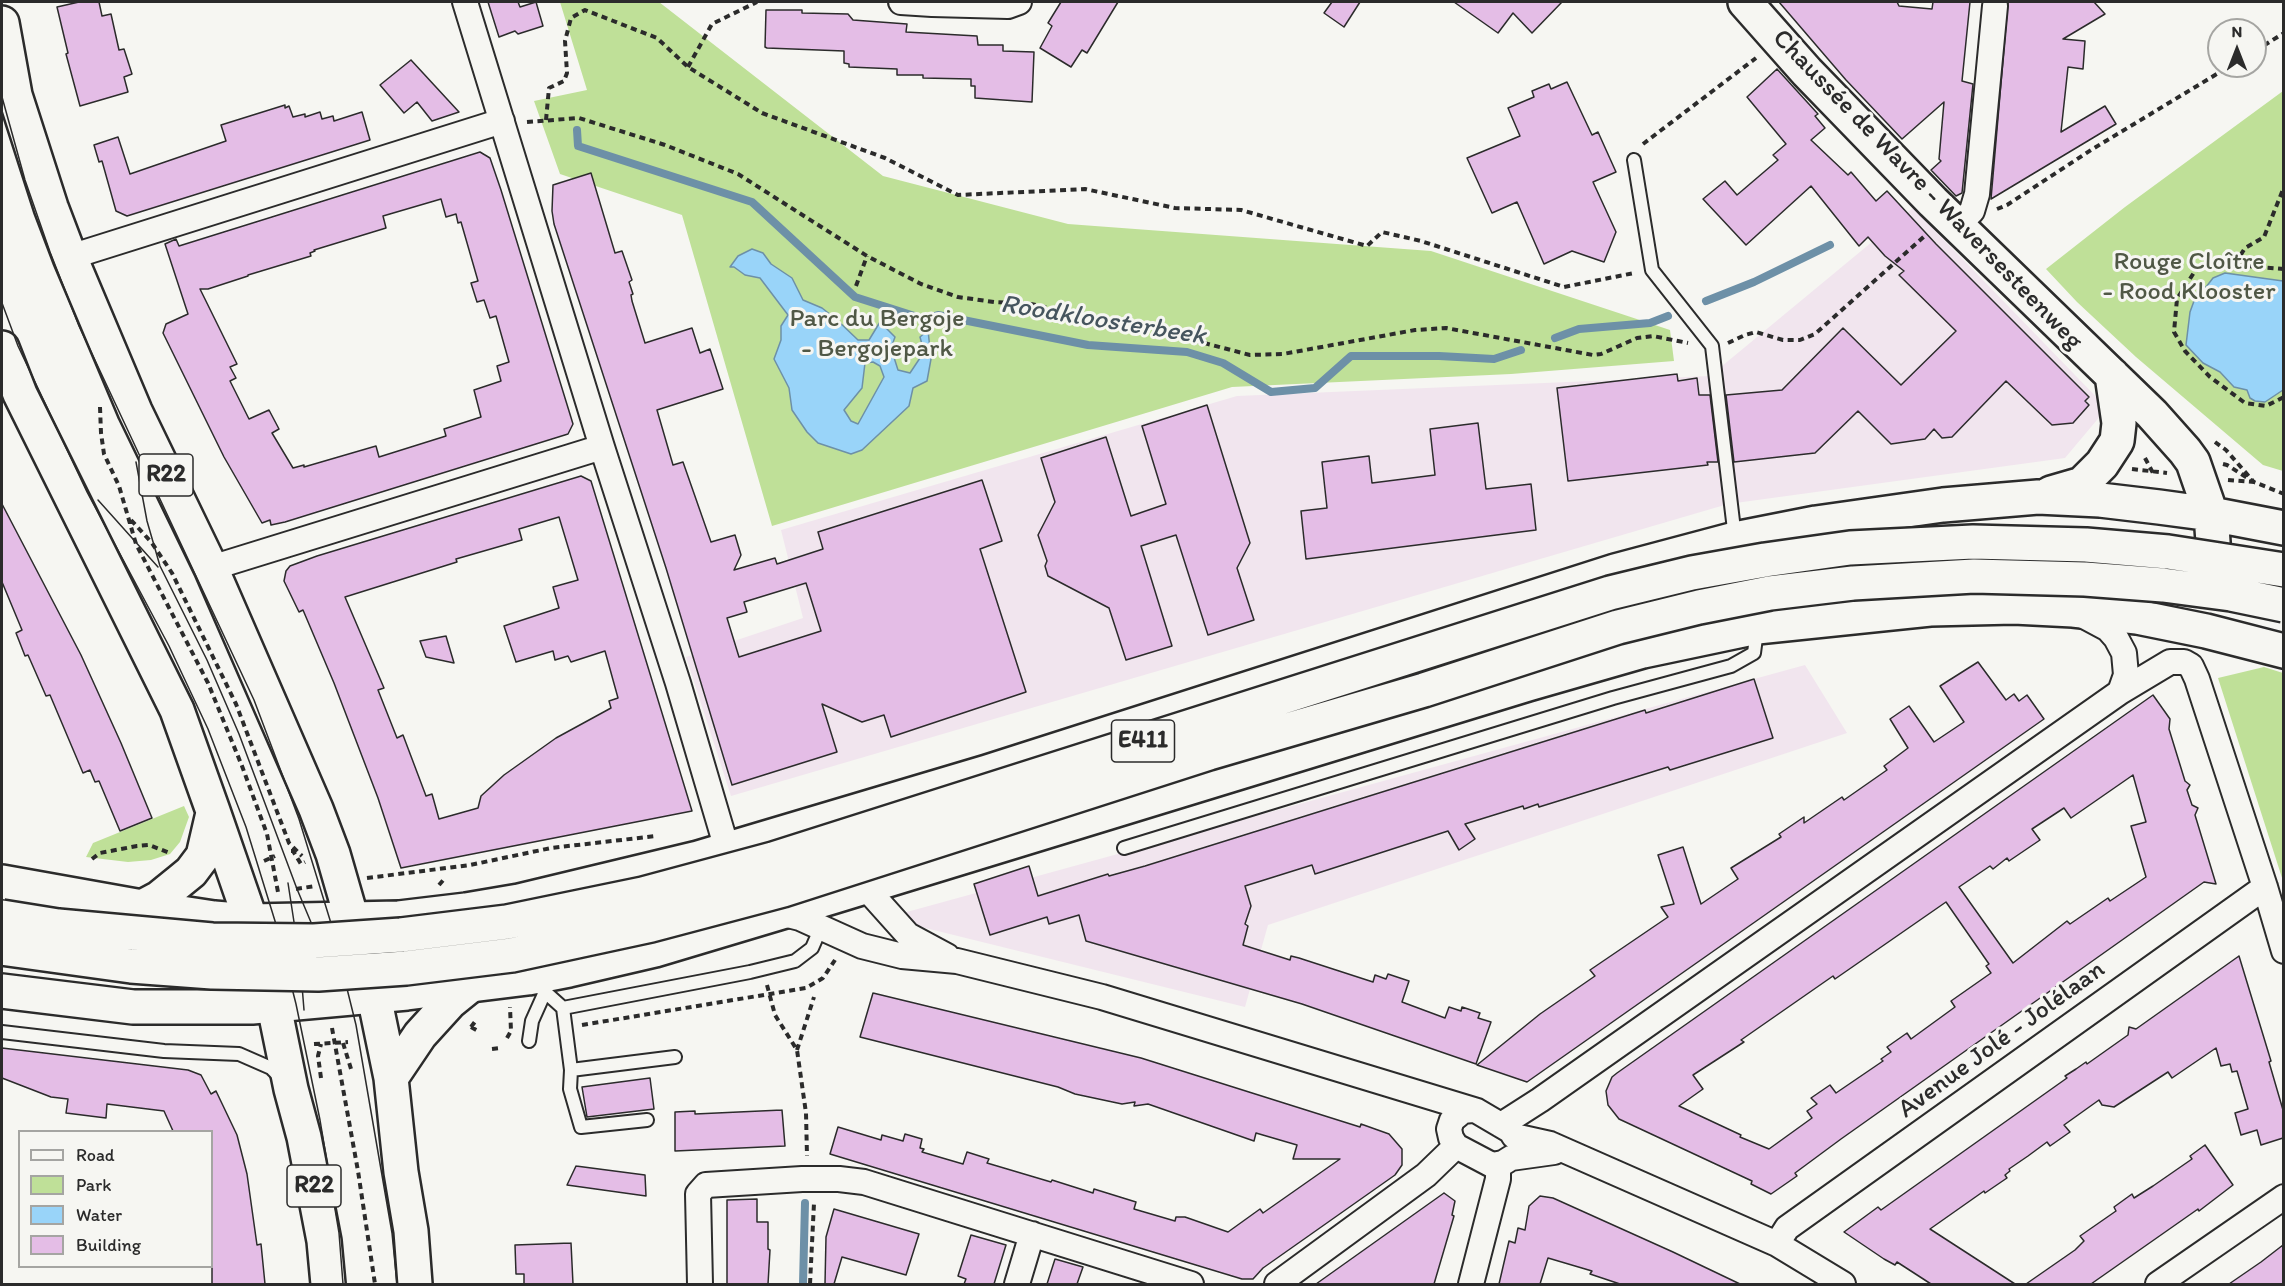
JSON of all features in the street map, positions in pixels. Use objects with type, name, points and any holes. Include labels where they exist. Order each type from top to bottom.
[{"type":"main road","name":"Chaussée de Wavre - Waversesteenweg","points":[[1745,2],[1807,72],[1954,223],[2152,414],[2185,451],[2193,462],[2211,514],[2213,542],[2206,631]]},
{"type":"main road","name":"R22","points":[[2,22],[15,95],[51,207],[70,257],[135,411],[211,568],[316,809],[333,854],[374,996],[391,1078],[401,1172],[411,1231],[415,1284]]},
{"type":"main road","name":"R22","points":[[2,348],[20,394],[177,710],[213,811],[250,921],[274,1006],[306,1083],[304,1137],[322,1229],[328,1284]]},
{"type":"main road","points":[[2,882],[142,907],[250,921],[410,917],[519,901],[727,849],[987,772],[1615,570],[1735,539],[1816,523],[2038,496],[2082,484],[2102,464],[2117,441],[2119,423],[2112,375]]},
{"type":"main road","points":[[2038,496],[2100,500],[2211,514],[2283,528]]},
{"type":"main road","points":[[2073,609],[2099,604],[2114,591],[2132,564],[2134,542],[2126,521],[2100,500]]},
{"type":"main road","name":"E411","points":[[2,917],[58,927],[134,935],[212,940],[303,941],[401,935],[518,919],[643,894],[773,859],[1610,593],[1692,573],[1765,560],[1850,548],[1973,542],[2086,545],[2168,552],[2283,570]]},
{"type":"main road","name":"E411","points":[[2,948],[131,966],[212,972],[318,974],[406,968],[512,955],[651,925],[783,890],[1198,757],[1424,690],[1618,627],[1699,607],[1770,593],[1853,583],[1974,576],[2085,579],[2163,585],[2231,594],[2283,605]]},
{"type":"main road","points":[[2,991],[133,1006],[240,1008],[471,985],[528,990],[780,913],[826,912],[865,887],[1528,684],[1643,651],[1757,627],[1930,609],[2073,609],[2137,617],[2206,631],[2283,651]]},
{"type":"main road","points":[[142,907],[159,898],[186,876],[203,856],[213,811]]},
{"type":"main road","points":[[799,828],[865,887]]},
{"type":"main road","points":[[133,1006],[162,988],[171,971],[172,954],[165,937],[142,907]]},
{"type":"main road","points":[[391,1078],[420,1035],[450,1002],[471,985]]},
{"type":"street","points":[[465,2],[513,121],[602,447],[678,683],[727,849]]},
{"type":"street","points":[[901,2],[1008,6],[1019,2]]},
{"type":"street","points":[[1954,223],[1977,194],[1995,6]]},
{"type":"street","points":[[70,257],[513,121]]},
{"type":"street","points":[[211,568],[602,447]]},
{"type":"street","points":[[2073,609],[2108,629],[2116,638],[2124,653],[2126,675],[2121,692]]},
{"type":"street","points":[[1414,1094],[1453,1137],[1492,1166],[1549,1094],[2121,692],[2170,662],[2184,662],[2191,666],[2197,679],[2265,888],[2283,951]]},
{"type":"street","points":[[865,887],[908,935],[957,962]]},
{"type":"street","name":"Avenue Jolé - Jolélaan","points":[[1777,1244],[1787,1228],[2265,888]]},
{"type":"street","points":[[826,912],[862,946],[902,956],[957,962],[1102,997],[1472,1110],[1506,1146],[1550,1144],[1777,1244],[1843,1284]]},
{"type":"street","points":[[1277,1284],[1426,1175],[1453,1137],[1455,1116],[1463,1111],[1472,1110]]},
{"type":"street","points":[[1471,1284],[1506,1146]]},
{"type":"street","points":[[700,1284],[698,1194],[706,1185],[802,1179],[864,1182],[1191,1284]]},
{"type":"street","points":[[2158,1284],[2283,1197]]},
{"type":"street","points":[[1017,1284],[1032,1234]]},
{"type":"lane","points":[[1634,160],[1652,270],[1712,346],[1735,539]]},
{"type":"lane","points":[[1124,848],[1612,698],[1731,666],[1754,653],[1757,627]]},
{"type":"lane","points":[[528,990],[562,1008],[795,961],[812,948],[826,912]]},
{"type":"lane","points":[[528,990],[532,1021],[529,1041]]},
{"type":"lane","points":[[562,1008],[571,1070],[570,1089],[581,1127],[647,1120]]},
{"type":"lane","points":[[2,1032],[164,1051],[239,1054],[306,1083]]},
{"type":"lane","points":[[571,1070],[675,1057]]},
{"type":"path","points":[[688,67],[712,24],[757,2]]},
{"type":"path","points":[[546,120],[549,88],[564,81],[567,73],[565,41],[571,18],[585,10],[657,38],[688,67],[762,112],[885,158],[958,195],[1085,189],[1175,208],[1241,210],[1367,246],[1382,232],[1421,241],[1564,287],[1652,270]]},
{"type":"path","points":[[2267,43],[2283,33]]},
{"type":"path","points":[[1634,160],[1638,150],[1648,139],[1759,56]]},
{"type":"path","points":[[1732,343],[1745,335],[1756,332],[1783,340],[1800,340],[1815,334],[1954,223],[2007,205],[2091,150],[2210,78]]},
{"type":"path","points":[[513,121],[579,118],[665,145],[738,174],[867,256],[921,284],[957,297],[994,302],[1031,303],[1147,328],[1250,355],[1283,354],[1415,330],[1446,328],[1593,355],[1601,354],[1637,338],[1653,336],[1682,342]]},
{"type":"path","points":[[2235,264],[2245,248],[2264,237],[2283,187]]},
{"type":"path","points":[[856,286],[867,256]]},
{"type":"path","points":[[2283,269],[2210,263],[2195,271],[2177,299],[2174,332],[2185,351],[2210,377],[2245,404],[2266,406],[2283,397]]},
{"type":"path","points":[[2218,464],[2227,465],[2254,482],[2283,494]]},
{"type":"path","points":[[278,891],[267,834],[246,775],[208,684],[136,544],[129,519],[152,543],[172,573],[236,704],[289,843],[306,862],[301,864],[293,850],[291,851]]},
{"type":"path","points":[[363,879],[470,865],[552,848],[667,835]]},
{"type":"path","points":[[92,859],[100,853],[149,845],[170,854]]},
{"type":"path","points":[[264,861],[273,857]]},
{"type":"path","points":[[797,1050],[784,1033],[769,994],[806,988],[816,983],[839,956],[850,949],[862,946]]},
{"type":"path","points":[[507,1038],[528,990]]},
{"type":"path","points":[[808,1160],[806,1113],[797,1050],[814,997]]},
{"type":"path","points":[[471,1027],[477,1018]]},
{"type":"path","points":[[471,1027],[479,1026]]},
{"type":"path","points":[[471,1027],[480,1032]]},
{"type":"path","points":[[332,1028],[358,1171],[375,1284]]},
{"type":"path","points":[[314,1044],[346,1042],[352,1072]]},
{"type":"path","points":[[306,1083],[321,1044]]},
{"type":"path","points":[[492,1049],[501,1048]]},
{"type":"path","points":[[810,1284],[815,1192]]},
{"type":"shaded area","points":[[1913,208],[2107,408],[2065,458],[1728,504],[731,796],[686,657],[803,618],[781,530],[1237,396],[1710,376]]},
{"type":"shaded area","points":[[1805,665],[1847,733],[1268,925],[1245,1007],[885,918]]},
{"type":"green space","name":"Parc du Bergoje - Bergojepark","points":[[560,2],[659,2],[883,176],[1068,224],[1431,251],[1670,330],[1674,361],[1511,374],[1232,387],[772,526],[682,215],[560,174],[534,101],[587,90]]},
{"type":"green space","name":"Rouge Cloître - Rood Klooster","points":[[2283,91],[2283,471],[2263,465],[2136,357],[2077,302],[2046,269],[2125,207]]},
{"type":"green space","points":[[2264,667],[2283,673],[2283,881],[2218,678]]},
{"type":"green space","points":[[184,806],[189,817],[180,842],[170,854],[151,860],[128,862],[86,857],[93,843]]},
{"type":"water","points":[[752,249],[763,253],[771,264],[792,278],[803,300],[822,308],[858,340],[869,340],[880,322],[895,337],[891,348],[898,370],[910,373],[924,352],[920,337],[928,330],[931,359],[927,381],[913,388],[909,406],[862,450],[851,454],[818,443],[807,432],[792,410],[789,388],[774,359],[781,340],[781,326],[788,315],[760,278],[745,275],[734,267],[730,267],[738,256]],"holes":[[[873,362],[880,366],[884,377],[858,424],[851,421],[844,410],[862,388],[865,363]]]},
{"type":"water","points":[[2225,273],[2283,281],[2283,390],[2265,402],[2255,401],[2250,398],[2247,390],[2234,387],[2220,372],[2203,363],[2186,345],[2190,312],[2198,290],[2206,287],[2213,278]]},
{"type":"building","points":[[79,2],[99,2],[102,16],[111,14],[119,50],[124,49],[132,74],[124,77],[128,92],[80,106],[66,54],[68,53],[57,7]]},
{"type":"building","points":[[488,2],[518,2],[520,7],[536,2],[543,26],[518,34],[515,31],[499,37]]},
{"type":"building","points":[[1061,2],[1118,2],[1087,53],[1082,50],[1071,67],[1040,48],[1052,26],[1048,23]]},
{"type":"building","points":[[1332,2],[1360,2],[1344,27],[1324,13]]},
{"type":"building","points":[[1454,2],[1562,2],[1532,33],[1513,13],[1498,33]]},
{"type":"building","points":[[1779,2],[1897,2],[1899,6],[1932,9],[1933,2],[1970,2],[1962,81],[1973,84],[1962,193],[1956,196],[1931,170],[1941,161],[1939,159],[1944,102],[1902,139],[1846,80]]},
{"type":"building","points":[[2008,2],[2094,2],[2105,14],[2063,39],[2085,41],[2083,69],[2068,67],[2061,132],[2105,106],[2116,124],[1991,199]]},
{"type":"building","points":[[766,10],[848,14],[853,20],[907,24],[906,32],[977,36],[978,45],[1003,45],[1003,51],[1034,52],[1032,102],[975,98],[975,86],[971,86],[971,79],[923,78],[923,75],[897,75],[897,69],[849,67],[849,64],[844,63],[844,51],[767,48],[765,47]]},
{"type":"building","points":[[411,60],[459,112],[432,121],[417,102],[404,113],[380,85]]},
{"type":"building","points":[[1777,69],[1818,114],[1815,116],[1825,128],[1811,140],[1848,175],[1851,172],[1876,201],[1887,191],[1936,244],[2089,397],[2085,401],[2089,405],[2073,423],[2052,425],[2006,381],[1952,437],[1942,438],[1934,429],[1925,439],[1891,444],[1858,411],[1815,453],[1734,462],[1726,395],[1782,390],[1843,328],[1901,385],[1956,331],[1899,275],[1904,271],[1885,256],[1868,237],[1859,246],[1811,186],[1746,245],[1703,199],[1725,181],[1737,195],[1778,160],[1773,155],[1786,144],[1747,97]]},
{"type":"building","points":[[1567,82],[1592,135],[1598,132],[1616,172],[1593,182],[1616,232],[1604,262],[1572,251],[1544,264],[1517,202],[1492,213],[1467,158],[1520,136],[1508,108],[1534,97],[1532,91],[1549,84],[1551,89]]},
{"type":"building","points":[[285,105],[285,108],[289,106],[293,117],[305,114],[305,117],[320,112],[322,119],[333,116],[334,121],[362,112],[370,140],[127,216],[116,211],[102,161],[99,162],[94,145],[118,137],[130,174],[226,141],[221,125]]},
{"type":"building","points":[[480,152],[490,158],[501,190],[573,424],[568,434],[285,522],[271,525],[270,520],[262,523],[224,457],[163,333],[166,324],[188,314],[165,244],[176,239],[179,246]],"holes":[[[441,199],[446,217],[456,214],[458,223],[461,222],[478,281],[471,283],[477,302],[484,300],[490,318],[496,316],[509,362],[497,366],[501,381],[474,390],[481,417],[444,429],[446,436],[379,457],[376,446],[304,467],[304,465],[293,468],[272,433],[279,429],[269,410],[249,419],[230,381],[236,378],[230,367],[237,364],[200,289],[208,289],[311,256],[310,253],[314,250],[386,228],[383,216]]]},
{"type":"building","points":[[591,173],[615,253],[622,251],[632,280],[629,282],[633,294],[631,295],[632,301],[645,343],[692,328],[700,353],[710,349],[723,389],[657,410],[673,465],[683,462],[711,542],[735,535],[741,555],[734,570],[775,558],[777,564],[823,549],[818,532],[982,480],[1002,541],[980,549],[1026,692],[891,737],[884,715],[862,722],[822,704],[837,752],[732,785],[666,568],[554,224],[553,185]],"holes":[[[806,583],[821,631],[739,657],[727,618],[747,612],[744,602]]]},
{"type":"building","points":[[1677,374],[1678,381],[1697,378],[1699,395],[1710,395],[1718,462],[1568,481],[1557,388]]},
{"type":"building","points":[[1207,405],[1250,543],[1237,568],[1254,620],[1208,635],[1176,535],[1141,546],[1172,646],[1126,660],[1109,608],[1048,576],[1045,566],[1047,561],[1038,535],[1055,502],[1041,458],[1106,437],[1131,516],[1166,504],[1142,426]]},
{"type":"building","points":[[1478,423],[1486,489],[1531,484],[1536,530],[1306,559],[1301,511],[1327,508],[1322,462],[1369,456],[1372,483],[1435,475],[1430,429]]},
{"type":"building","points":[[581,476],[591,481],[692,811],[401,868],[378,798],[334,683],[303,610],[299,612],[284,581],[286,571],[290,566]],"holes":[[[559,517],[578,580],[553,587],[559,608],[504,626],[516,662],[553,651],[555,660],[568,656],[571,662],[605,651],[618,698],[609,701],[611,708],[556,738],[504,775],[481,796],[478,808],[439,819],[432,794],[426,796],[403,735],[397,738],[378,690],[384,688],[345,597],[457,562],[456,559],[522,540],[519,529]]]},
{"type":"building","points":[[2,504],[81,655],[152,818],[120,831],[99,781],[95,782],[90,770],[83,773],[50,695],[46,696],[28,655],[25,656],[16,633],[22,630],[2,582]]},
{"type":"building","points":[[446,636],[454,663],[426,657],[420,641]]},
{"type":"building","points":[[1978,662],[2006,700],[2014,694],[2019,701],[2027,695],[2044,719],[1527,1082],[1477,1065],[1540,1014],[1595,976],[1590,970],[1668,917],[1661,907],[1674,904],[1658,855],[1683,847],[1701,904],[1738,879],[1731,868],[1781,837],[1779,834],[1804,817],[1804,823],[1842,797],[1844,800],[1887,770],[1884,766],[1908,748],[1890,719],[1909,706],[1934,742],[1964,722],[1940,686]]},
{"type":"building","points":[[1754,679],[1773,738],[1670,770],[1668,767],[1539,807],[1538,804],[1524,809],[1523,806],[1465,824],[1475,839],[1459,850],[1448,831],[1315,874],[1312,865],[1245,886],[1251,906],[1245,924],[1248,926],[1243,945],[1290,960],[1291,956],[1299,958],[1373,982],[1375,975],[1386,979],[1388,974],[1409,981],[1402,1002],[1445,1018],[1449,1007],[1461,1011],[1462,1007],[1480,1013],[1478,1018],[1491,1022],[1476,1064],[1302,1004],[1086,941],[1079,915],[1049,924],[1047,917],[990,935],[974,884],[1029,866],[1038,896],[1108,874],[1109,876],[1145,866],[1645,710],[1646,713]]},
{"type":"building","points":[[2153,695],[2170,719],[2169,729],[2185,781],[2190,785],[2187,790],[2192,805],[2198,808],[2195,815],[2216,884],[2204,882],[1841,1139],[1795,1173],[1797,1176],[1771,1194],[1751,1184],[1752,1181],[1619,1119],[1608,1105],[1606,1091],[1612,1077]],"holes":[[[2133,775],[2146,822],[2131,826],[2146,877],[2110,901],[2108,898],[2070,924],[2067,921],[2013,963],[1959,887],[1990,866],[1993,869],[2007,858],[2009,861],[2040,840],[2032,829],[2064,808],[2071,818]],[[1946,902],[1989,964],[1986,966],[1991,973],[1951,1001],[1955,1007],[1911,1039],[1907,1033],[1887,1047],[1891,1052],[1881,1059],[1883,1061],[1836,1093],[1830,1085],[1811,1098],[1817,1104],[1807,1111],[1812,1118],[1769,1149],[1679,1106],[1703,1089],[1693,1075],[1744,1042],[1741,1040],[1833,976],[1835,979]]]},
{"type":"building","points":[[2239,956],[2271,1061],[2269,1062],[2283,1110],[2283,1138],[2261,1145],[2257,1130],[2241,1135],[2235,1113],[2248,1109],[2237,1071],[2232,1072],[2230,1064],[2221,1066],[2216,1048],[2172,1078],[2168,1072],[2114,1107],[2102,1105],[2099,1100],[2064,1125],[2070,1132],[2050,1146],[2047,1142],[2009,1169],[2010,1171],[2005,1175],[2007,1178],[1985,1193],[1984,1191],[1930,1229],[2015,1284],[1931,1284],[1897,1262],[1895,1265],[1884,1259],[1844,1232],[1878,1207],[1881,1210],[2067,1078],[2065,1076],[2086,1062],[2087,1064],[2128,1035],[2129,1027],[2136,1029]]},
{"type":"building","points":[[873,993],[1141,1058],[1360,1127],[1361,1124],[1389,1134],[1402,1149],[1402,1165],[1395,1175],[1263,1268],[1253,1279],[1242,1279],[830,1154],[838,1127],[881,1140],[882,1135],[903,1141],[905,1134],[922,1139],[920,1148],[924,1149],[922,1152],[963,1164],[967,1152],[989,1159],[987,1163],[1051,1182],[1052,1180],[1093,1193],[1094,1189],[1136,1202],[1134,1209],[1175,1221],[1176,1217],[1185,1217],[1228,1232],[1260,1209],[1263,1213],[1340,1159],[1293,1159],[1297,1145],[1256,1133],[1254,1141],[1148,1104],[1134,1106],[1135,1102],[1122,1104],[1075,1094],[1058,1087],[860,1037]]},
{"type":"building","points":[[2,1048],[188,1070],[201,1075],[211,1094],[216,1091],[237,1135],[247,1174],[257,1245],[261,1244],[265,1284],[212,1284],[213,1130],[173,1130],[164,1111],[107,1104],[106,1118],[66,1113],[68,1099],[51,1097],[2,1078]]},
{"type":"building","points":[[650,1078],[654,1109],[587,1117],[582,1087]]},
{"type":"building","points":[[782,1110],[785,1146],[675,1151],[675,1112],[695,1111],[695,1114]]},
{"type":"building","points":[[2205,1145],[2233,1185],[2199,1211],[2198,1209],[2091,1284],[2026,1284],[2075,1250],[2084,1241],[2080,1236],[2116,1211],[2114,1207],[2132,1194],[2134,1198],[2153,1186],[2192,1159],[2190,1156]]},
{"type":"building","points":[[576,1166],[645,1175],[646,1196],[567,1185]]},
{"type":"building","points":[[1444,1193],[1455,1201],[1452,1215],[1454,1216],[1434,1284],[1316,1284]]},
{"type":"building","points":[[1540,1196],[1553,1198],[1740,1284],[1620,1284],[1590,1274],[1592,1271],[1548,1258],[1540,1284],[1499,1284],[1509,1241],[1515,1243],[1518,1228],[1525,1230],[1529,1206]]},
{"type":"building","points":[[757,1199],[757,1222],[768,1222],[768,1249],[770,1250],[768,1284],[727,1284],[727,1200]]},
{"type":"building","points":[[834,1209],[919,1234],[906,1275],[842,1257],[834,1284],[825,1284],[826,1237]]},
{"type":"building","points":[[971,1235],[1006,1245],[994,1284],[964,1284],[966,1279],[958,1276]]},
{"type":"building","points":[[571,1243],[573,1284],[524,1284],[524,1274],[516,1274],[515,1245]]},
{"type":"building","points":[[2283,1245],[2283,1284],[2229,1284],[2261,1262]]},
{"type":"building","points":[[1055,1259],[1083,1267],[1077,1284],[1047,1284]]},
{"type":"waterway","name":"Roodkloosterbeek","points":[[577,130],[578,146],[752,202],[855,297],[924,319],[938,315],[1088,345],[1187,352],[1223,363],[1271,392],[1315,388],[1351,356],[1439,356],[1494,359],[1521,350]]},
{"type":"waterway","name":"Roodkloosterbeek","points":[[1706,301],[1754,282],[1830,245]]},
{"type":"waterway","name":"Roodkloosterbeek","points":[[1555,338],[1579,329],[1650,323],[1668,316]]},
{"type":"waterway","points":[[803,1284],[805,1203]]},
{"type":"tram line","points":[[2,97],[25,180],[79,326],[254,700],[299,819],[330,920],[356,1025],[392,1233],[397,1284]]},
{"type":"tram line","points":[[2,303],[18,346],[87,492],[169,646],[208,729],[246,827],[275,921],[296,1004],[320,1120],[339,1233],[343,1284]]},
{"type":"tram line","points":[[136,462],[147,521],[160,566],[207,660],[239,734],[297,889],[339,989]]},
{"type":"tram line","points":[[98,500],[158,567]]},
{"type":"tram line","points":[[288,883],[300,961],[304,1010]]}]
